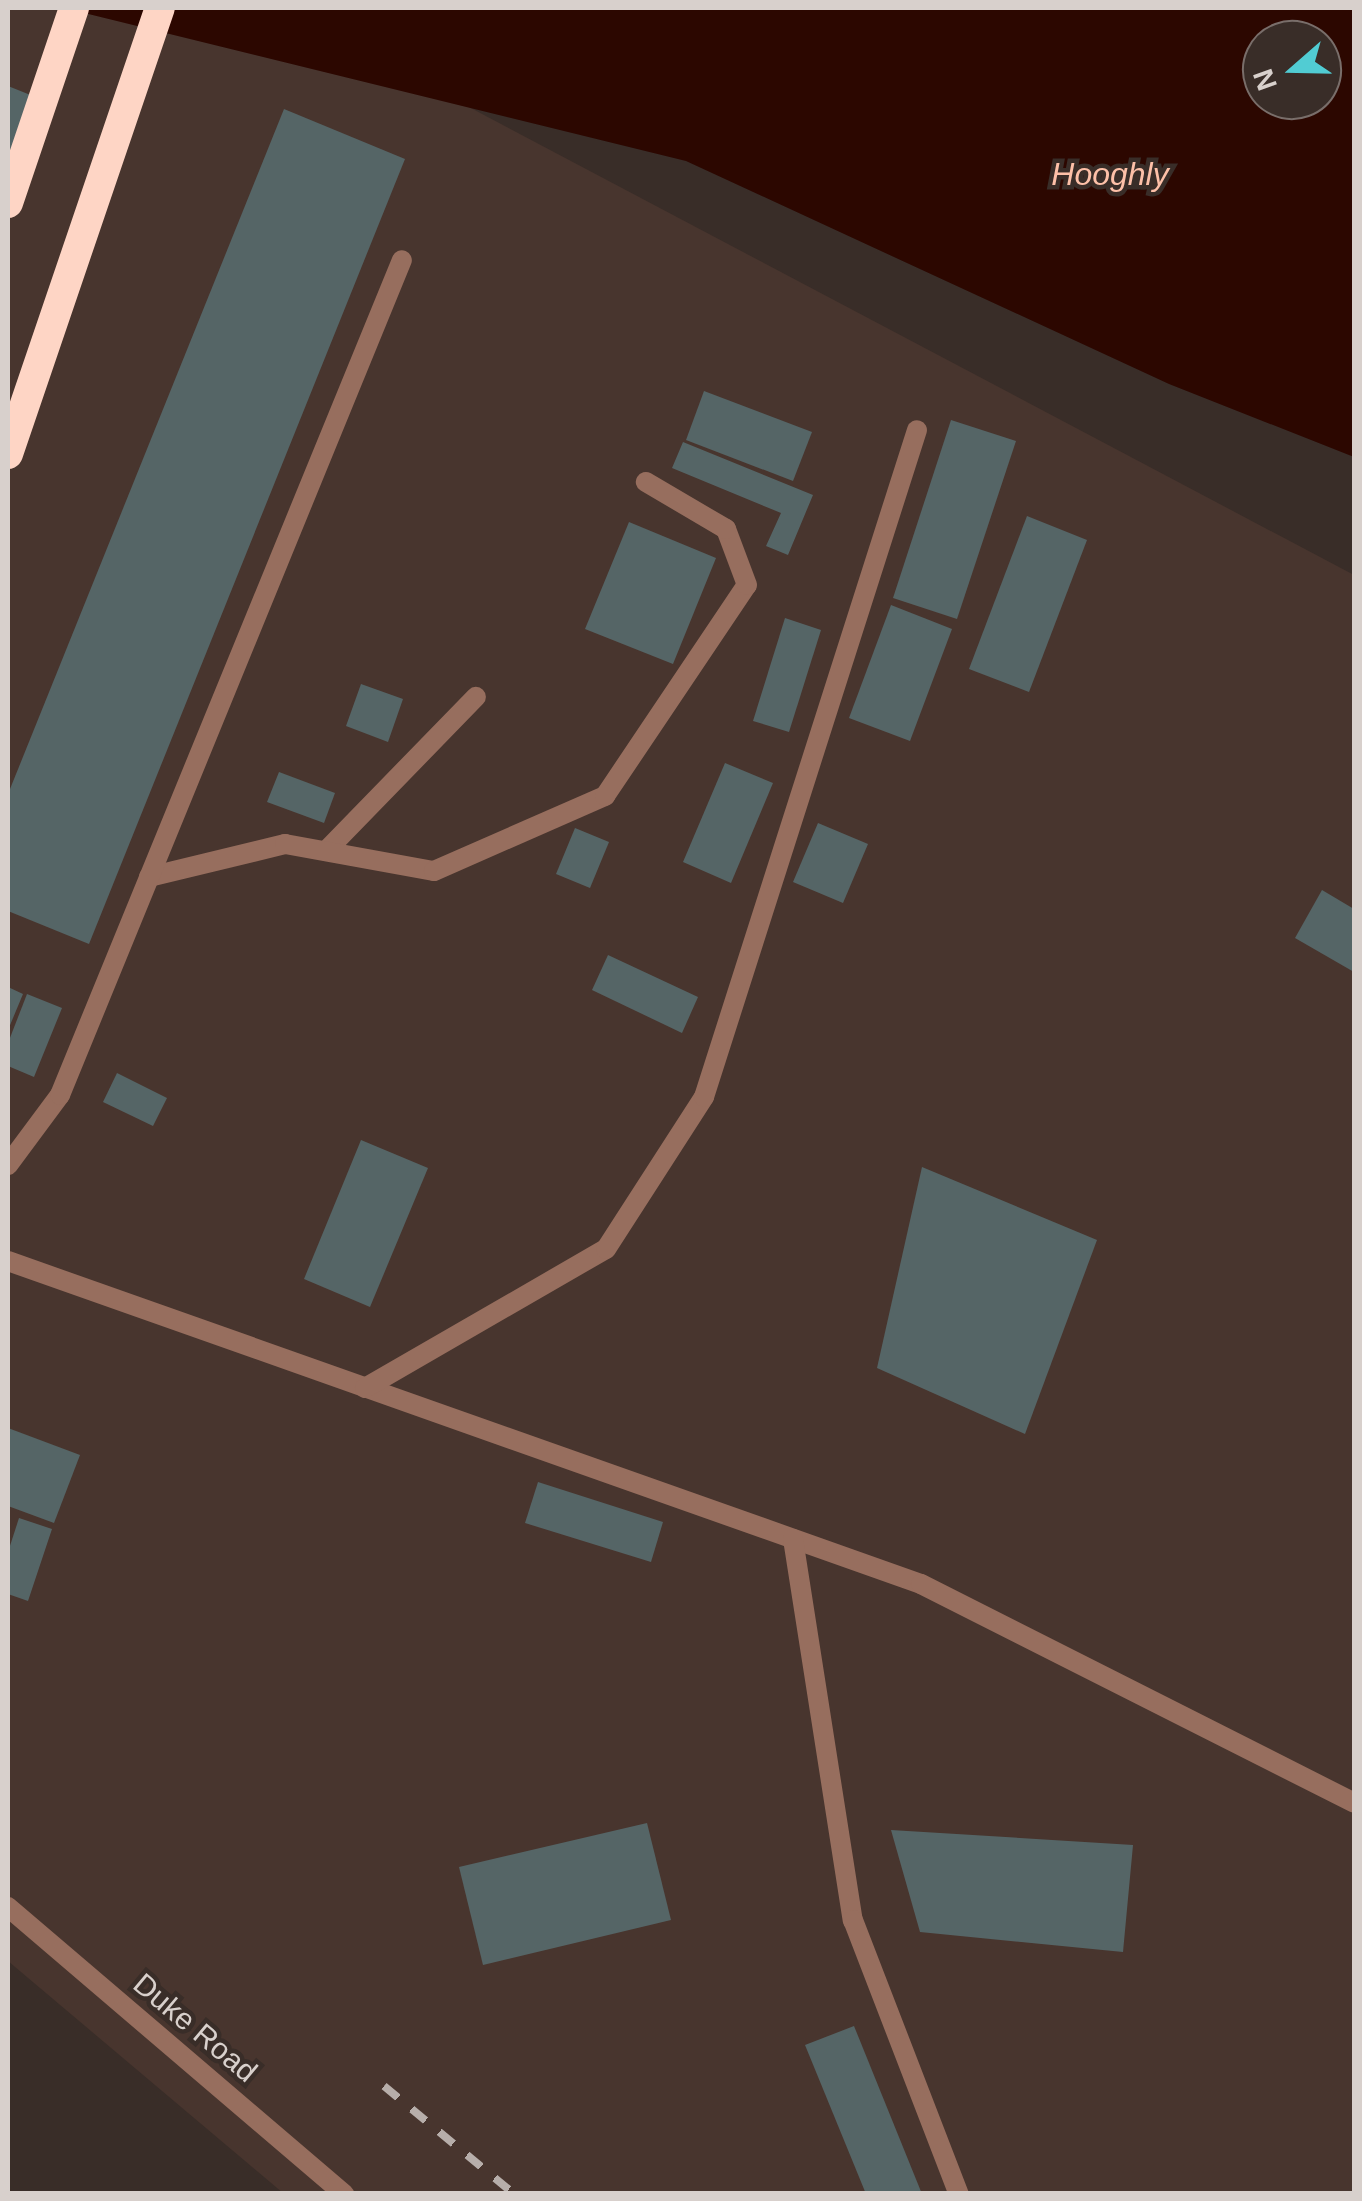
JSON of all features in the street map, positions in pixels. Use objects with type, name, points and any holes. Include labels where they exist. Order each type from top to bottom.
[{"type":"highway","points":[[8,203],[74,8]]},
{"type":"highway","points":[[8,454],[160,8]]},
{"type":"street","points":[[8,1165],[60,1095],[402,260]]},
{"type":"street","points":[[365,1388],[606,1249],[704,1097],[917,430]]},
{"type":"street","points":[[149,876],[284,844],[434,871],[604,796],[747,585],[726,529],[646,482]]},
{"type":"street","points":[[326,851],[476,697]]},
{"type":"street","points":[[8,1261],[920,1584],[1354,1803]]},
{"type":"street","points":[[793,1539],[853,1920],[959,2194]]},
{"type":"street","name":"Duke Road","points":[[8,1907],[344,2194]]},
{"type":"shaded area","points":[[8,8],[174,8],[361,50],[1354,575],[1354,2193],[283,2193],[8,1961]]},
{"type":"water","name":"Hooghly","points":[[64,8],[1354,8],[1354,457],[1169,384],[686,161]]},
{"type":"building","points":[[8,86],[43,100],[8,182]]},
{"type":"building","points":[[284,109],[405,159],[89,944],[8,911],[8,794]]},
{"type":"building","points":[[704,391],[812,432],[793,481],[686,440]]},
{"type":"building","points":[[951,420],[1016,441],[957,619],[893,598]]},
{"type":"building","points":[[683,442],[813,495],[788,555],[766,546],[781,513],[672,468]]},
{"type":"building","points":[[1027,516],[1087,540],[1029,692],[969,669]]},
{"type":"building","points":[[629,522],[716,558],[673,664],[585,629]]},
{"type":"building","points":[[891,605],[952,629],[910,741],[849,718]]},
{"type":"building","points":[[785,618],[821,630],[789,732],[753,721]]},
{"type":"building","points":[[361,684],[403,699],[388,742],[346,726]]},
{"type":"building","points":[[725,763],[773,783],[731,883],[683,862]]},
{"type":"building","points":[[279,772],[335,793],[324,823],[267,802]]},
{"type":"building","points":[[818,823],[868,844],[843,903],[793,882]]},
{"type":"building","points":[[575,828],[609,842],[590,888],[556,874]]},
{"type":"building","points":[[1322,890],[1354,909],[1354,972],[1295,938]]},
{"type":"building","points":[[608,955],[698,997],[682,1033],[592,990]]},
{"type":"building","points":[[8,987],[23,994],[8,1030]]},
{"type":"building","points":[[27,994],[62,1008],[34,1077],[8,1066],[8,1043]]},
{"type":"building","points":[[117,1073],[167,1098],[153,1126],[103,1102]]},
{"type":"building","points":[[361,1140],[428,1168],[370,1307],[304,1279]]},
{"type":"building","points":[[922,1167],[1097,1240],[1025,1434],[877,1368]]},
{"type":"building","points":[[8,1428],[80,1455],[54,1523],[8,1506]]},
{"type":"building","points":[[538,1482],[663,1522],[651,1562],[525,1523]]},
{"type":"building","points":[[19,1518],[52,1529],[28,1601],[8,1594],[8,1552]]},
{"type":"building","points":[[647,1823],[671,1920],[483,1965],[459,1867]]},
{"type":"building","points":[[891,1830],[1133,1845],[1123,1952],[920,1932]]},
{"type":"building","points":[[854,2026],[922,2194],[866,2194],[805,2045]]},
{"type":"railway","points":[[384,2086],[514,2194]]}]
